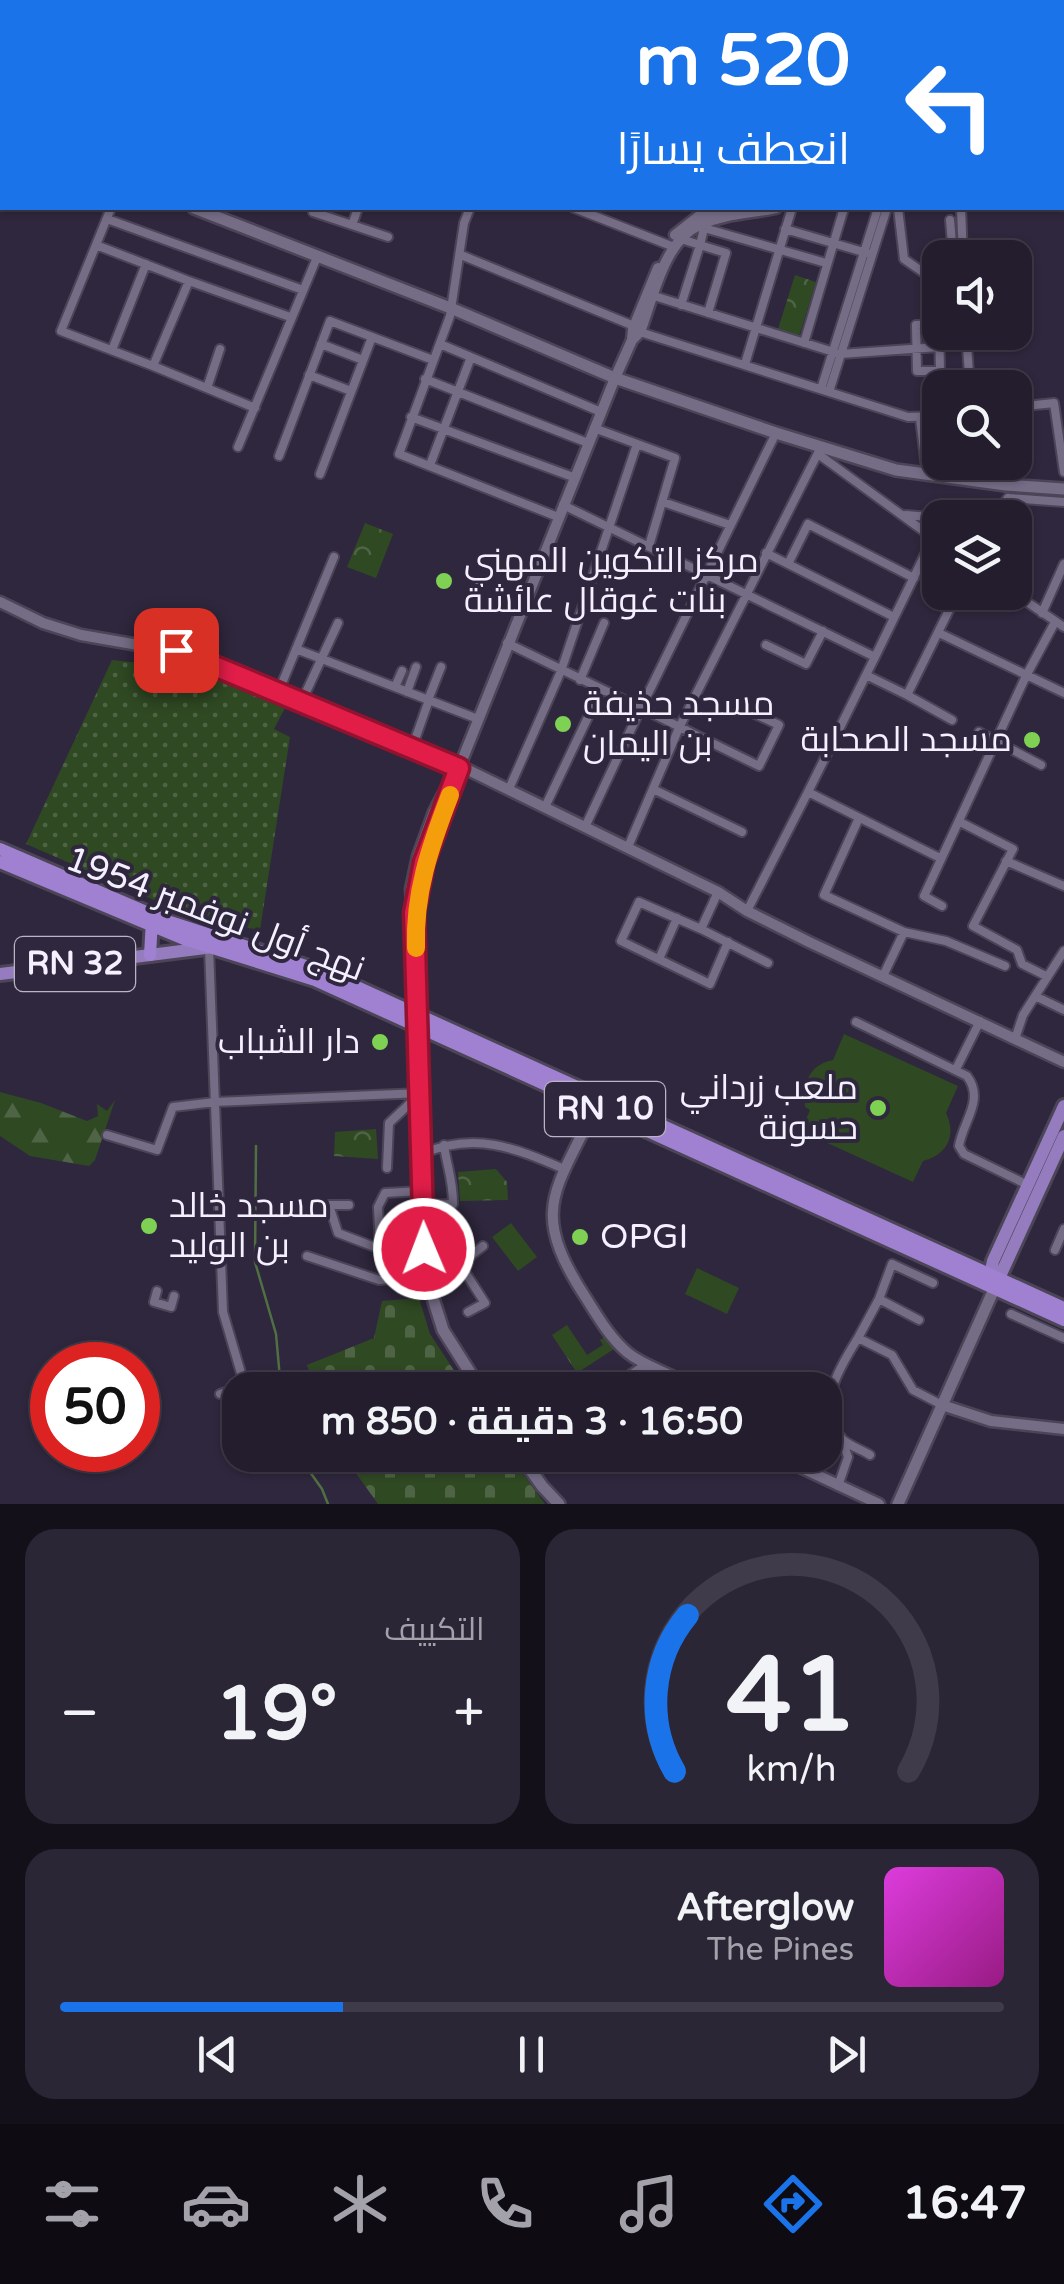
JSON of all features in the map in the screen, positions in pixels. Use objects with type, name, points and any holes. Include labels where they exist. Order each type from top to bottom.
[{"type":"highway","name":"نهج أول نوفمبر 1954","points":[[0,849],[147,921],[312,968],[468,1043],[1064,1308]]},
{"type":"highway","name":"نهج أول نوفمبر 1954","points":[[0,862],[209,948],[315,980],[419,1020]]},
{"type":"highway","points":[[147,921],[151,951]]},
{"type":"highway","name":"نهج أول نوفمبر 1954","points":[[531,1071],[596,1105],[679,1138]]},
{"type":"highway","name":"نهج أول نوفمبر 1954","points":[[995,1280],[1064,1320]]},
{"type":"main road","points":[[218,212],[615,378],[819,450],[922,474]]},
{"type":"main road","points":[[954,480],[1009,490],[1064,489]]},
{"type":"main road","name":"RN 32","points":[[0,974],[151,951],[209,948],[225,942]]},
{"type":"main road","points":[[419,1020],[426,1276],[444,1330],[470,1372]]},
{"type":"main road","points":[[898,1504],[1034,1188],[1064,1106]]},
{"type":"main road","points":[[1034,1188],[1064,1136]]},
{"type":"main road","points":[[532,1472],[560,1504]]},
{"type":"street","points":[[109,210],[61,331],[255,408]]},
{"type":"street","points":[[352,225],[357,210]]},
{"type":"street","points":[[469,210],[452,309],[400,454],[558,517]]},
{"type":"street","points":[[583,210],[674,242],[726,253],[708,313]]},
{"type":"street","points":[[705,222],[737,210]]},
{"type":"street","points":[[419,1020],[414,913],[424,862],[507,643],[650,295],[685,225],[766,210]]},
{"type":"street","points":[[745,364],[791,210]]},
{"type":"street","points":[[804,343],[843,210]]},
{"type":"street","points":[[868,254],[878,210]]},
{"type":"street","points":[[825,390],[868,254],[886,210]]},
{"type":"street","points":[[898,210],[904,259],[922,272]]},
{"type":"street","points":[[960,210],[961,240]]},
{"type":"street","points":[[313,212],[388,237]]},
{"type":"street","points":[[106,218],[302,290]]},
{"type":"street","points":[[950,220],[952,240]]},
{"type":"street","points":[[682,304],[705,222]]},
{"type":"street","points":[[705,222],[826,263]]},
{"type":"street","points":[[785,228],[868,254]]},
{"type":"street","points":[[96,245],[290,318]]},
{"type":"street","points":[[238,447],[318,255]]},
{"type":"street","points":[[461,255],[636,333],[902,416],[920,418],[922,437]]},
{"type":"street","points":[[112,350],[146,264]]},
{"type":"street","points":[[153,366],[190,280]]},
{"type":"street","points":[[650,295],[836,353],[922,347]]},
{"type":"street","points":[[279,456],[330,321],[433,360]]},
{"type":"street","points":[[922,325],[916,325],[917,371],[940,371],[939,350]]},
{"type":"street","points":[[320,474],[372,337]]},
{"type":"street","points":[[321,344],[363,360]]},
{"type":"street","points":[[440,344],[601,412]]},
{"type":"street","points":[[207,388],[220,350]]},
{"type":"street","points":[[430,465],[471,357]]},
{"type":"street","points":[[308,375],[351,391]]},
{"type":"street","points":[[425,379],[588,443]]},
{"type":"street","points":[[1032,405],[1054,403],[1064,472]]},
{"type":"street","points":[[411,417],[573,478]]},
{"type":"street","points":[[594,428],[675,458],[648,546]]},
{"type":"street","points":[[585,827],[776,433]]},
{"type":"street","points":[[510,789],[561,671],[638,444]]},
{"type":"street","points":[[628,847],[680,728],[819,450],[922,530]]},
{"type":"street","points":[[1003,500],[1009,490],[1007,480]]},
{"type":"street","points":[[1009,490],[1064,502]]},
{"type":"street","points":[[663,502],[730,525]]},
{"type":"street","points":[[563,505],[875,657]]},
{"type":"street","points":[[901,515],[922,517]]},
{"type":"street","points":[[788,564],[808,524],[914,578]]},
{"type":"street","points":[[766,553],[894,617]]},
{"type":"street","points":[[278,693],[334,557]]},
{"type":"street","points":[[1042,613],[1064,564]]},
{"type":"street","points":[[747,911],[922,565]]},
{"type":"street","points":[[0,602],[82,635],[184,653],[510,789],[718,892],[747,911],[1064,1062]]},
{"type":"street","points":[[1032,606],[1064,627]]},
{"type":"street","points":[[908,696],[950,610]]},
{"type":"street","points":[[942,906],[924,896],[1054,622]]},
{"type":"street","points":[[302,702],[338,623]]},
{"type":"street","points":[[580,680],[604,623]]},
{"type":"street","points":[[766,645],[806,664],[823,632]]},
{"type":"street","points":[[939,633],[1064,693]]},
{"type":"street","points":[[507,643],[759,766],[779,725],[740,707]]},
{"type":"street","points":[[296,649],[478,719]]},
{"type":"street","points":[[412,748],[440,667]]},
{"type":"street","points":[[407,692],[416,668]]},
{"type":"street","points":[[395,687],[402,671]]},
{"type":"street","points":[[866,674],[952,720]]},
{"type":"street","points":[[545,807],[601,690]]},
{"type":"street","points":[[980,732],[1042,765]]},
{"type":"street","points":[[653,788],[742,832]]},
{"type":"street","points":[[808,792],[940,858]]},
{"type":"street","points":[[859,818],[824,896],[904,932],[946,941],[1005,966]]},
{"type":"street","points":[[960,822],[1013,850],[973,926],[1017,950],[1022,964],[1046,976]]},
{"type":"street","points":[[1006,861],[1064,886]]},
{"type":"street","points":[[701,929],[718,892]]},
{"type":"street","points":[[728,942],[710,984],[621,941],[639,902],[701,929],[728,942],[768,963]]},
{"type":"street","points":[[659,959],[677,918]]},
{"type":"street","points":[[883,976],[904,932]]},
{"type":"street","points":[[209,948],[223,1312],[240,1372]]},
{"type":"street","points":[[1015,1039],[1023,1015],[1064,951]]},
{"type":"street","points":[[1035,996],[1064,1010]]},
{"type":"street","points":[[956,1069],[980,1021]]},
{"type":"street","points":[[856,1022],[956,1069],[972,1082],[976,1100],[958,1146],[964,1154],[1034,1188]]},
{"type":"street","points":[[107,1135],[157,1150],[172,1106],[420,1092]]},
{"type":"street","points":[[386,1168],[389,1123],[420,1092]]},
{"type":"street","points":[[596,1105],[556,1186],[552,1209],[559,1255],[612,1338],[626,1352],[661,1372]]},
{"type":"street","points":[[422,1154],[444,1144],[503,1144],[564,1169]]},
{"type":"street","points":[[424,1205],[453,1204],[453,1175],[444,1144]]},
{"type":"street","points":[[349,1205],[329,1205],[338,1233],[380,1250],[378,1206],[386,1193],[423,1191]]},
{"type":"street","points":[[1055,1250],[1064,1230]]},
{"type":"street","points":[[460,1264],[482,1246]]},
{"type":"street","points":[[430,1249],[460,1264],[485,1303],[468,1312]]},
{"type":"street","points":[[307,1256],[379,1280],[426,1276]]},
{"type":"street","points":[[836,1372],[879,1299],[892,1264],[932,1283]]},
{"type":"street","points":[[157,1291],[154,1302],[171,1307],[174,1296]]},
{"type":"street","points":[[879,1299],[919,1320]]},
{"type":"street","points":[[1012,1314],[1064,1338]]},
{"type":"street","points":[[858,1338],[892,1356],[913,1390],[942,1404],[991,1421],[1064,1429]]},
{"type":"street","points":[[637,1372],[648,1365]]},
{"type":"street","points":[[842,1439],[870,1455]]},
{"type":"street","points":[[838,1486],[848,1458],[842,1441]]},
{"type":"street","points":[[809,1472],[838,1486],[850,1498],[880,1504]]},
{"type":"green space","points":[[795,275],[816,282],[799,336],[778,329]]},
{"type":"green space","points":[[365,523],[393,534],[376,578],[347,567]]},
{"type":"green space","points":[[112,660],[167,666],[213,678],[285,708],[274,729],[290,737],[260,930],[200,920],[26,844]]},
{"type":"green space","name":"ملعب زرداني حسونة","points":[[844,1034],[958,1086],[946,1113],[948,1143],[938,1154],[923,1161],[913,1182],[801,1131],[810,1110],[805,1107],[806,1083],[818,1066],[833,1060]]},
{"type":"green space","points":[[0,1092],[87,1121],[98,1116],[97,1104],[107,1111],[115,1100],[95,1160],[89,1166],[30,1156],[0,1136]]},
{"type":"green space","points":[[376,1129],[378,1159],[334,1156],[335,1132]]},
{"type":"green space","points":[[496,1169],[507,1182],[508,1200],[460,1201],[458,1172]]},
{"type":"green space","points":[[511,1223],[537,1257],[518,1271],[492,1237]]},
{"type":"green space","points":[[697,1268],[739,1288],[727,1314],[685,1294]]},
{"type":"green space","points":[[419,1298],[430,1334],[455,1372],[309,1372],[307,1365],[374,1338],[382,1301]]},
{"type":"green space","points":[[567,1325],[587,1355],[603,1345],[600,1340],[606,1336],[614,1349],[576,1372],[552,1335]]},
{"type":"green space","points":[[355,1472],[521,1472],[545,1504],[378,1504]]},
{"type":"waterway","points":[[256,1146],[255,1262],[276,1334],[279,1372]]},
{"type":"waterway","points":[[310,1472],[328,1504]]},
{"type":"slow traffic","points":[[416,948],[414,913],[422,872],[450,795]]},
{"type":"place","name":"مركز التكوين المهني بنات غوقال عائشة","points":[[444,581]]},
{"type":"place","name":"مسجد حذيفة بن اليمان","points":[[563,724]]},
{"type":"place","name":"مسجد الصحابة","points":[[1032,740]]},
{"type":"place","name":"دار الشباب","points":[[380,1042]]},
{"type":"place","name":"ملعب زرداني حسونة","points":[[878,1108]]},
{"type":"place","name":"مسجد خالد بن الوليد","points":[[149,1226]]},
{"type":"place","name":"OPGI","points":[[580,1237]]},
{"type":"route","points":[[176,650],[459,768],[424,862],[414,913],[424,1249]]}]
